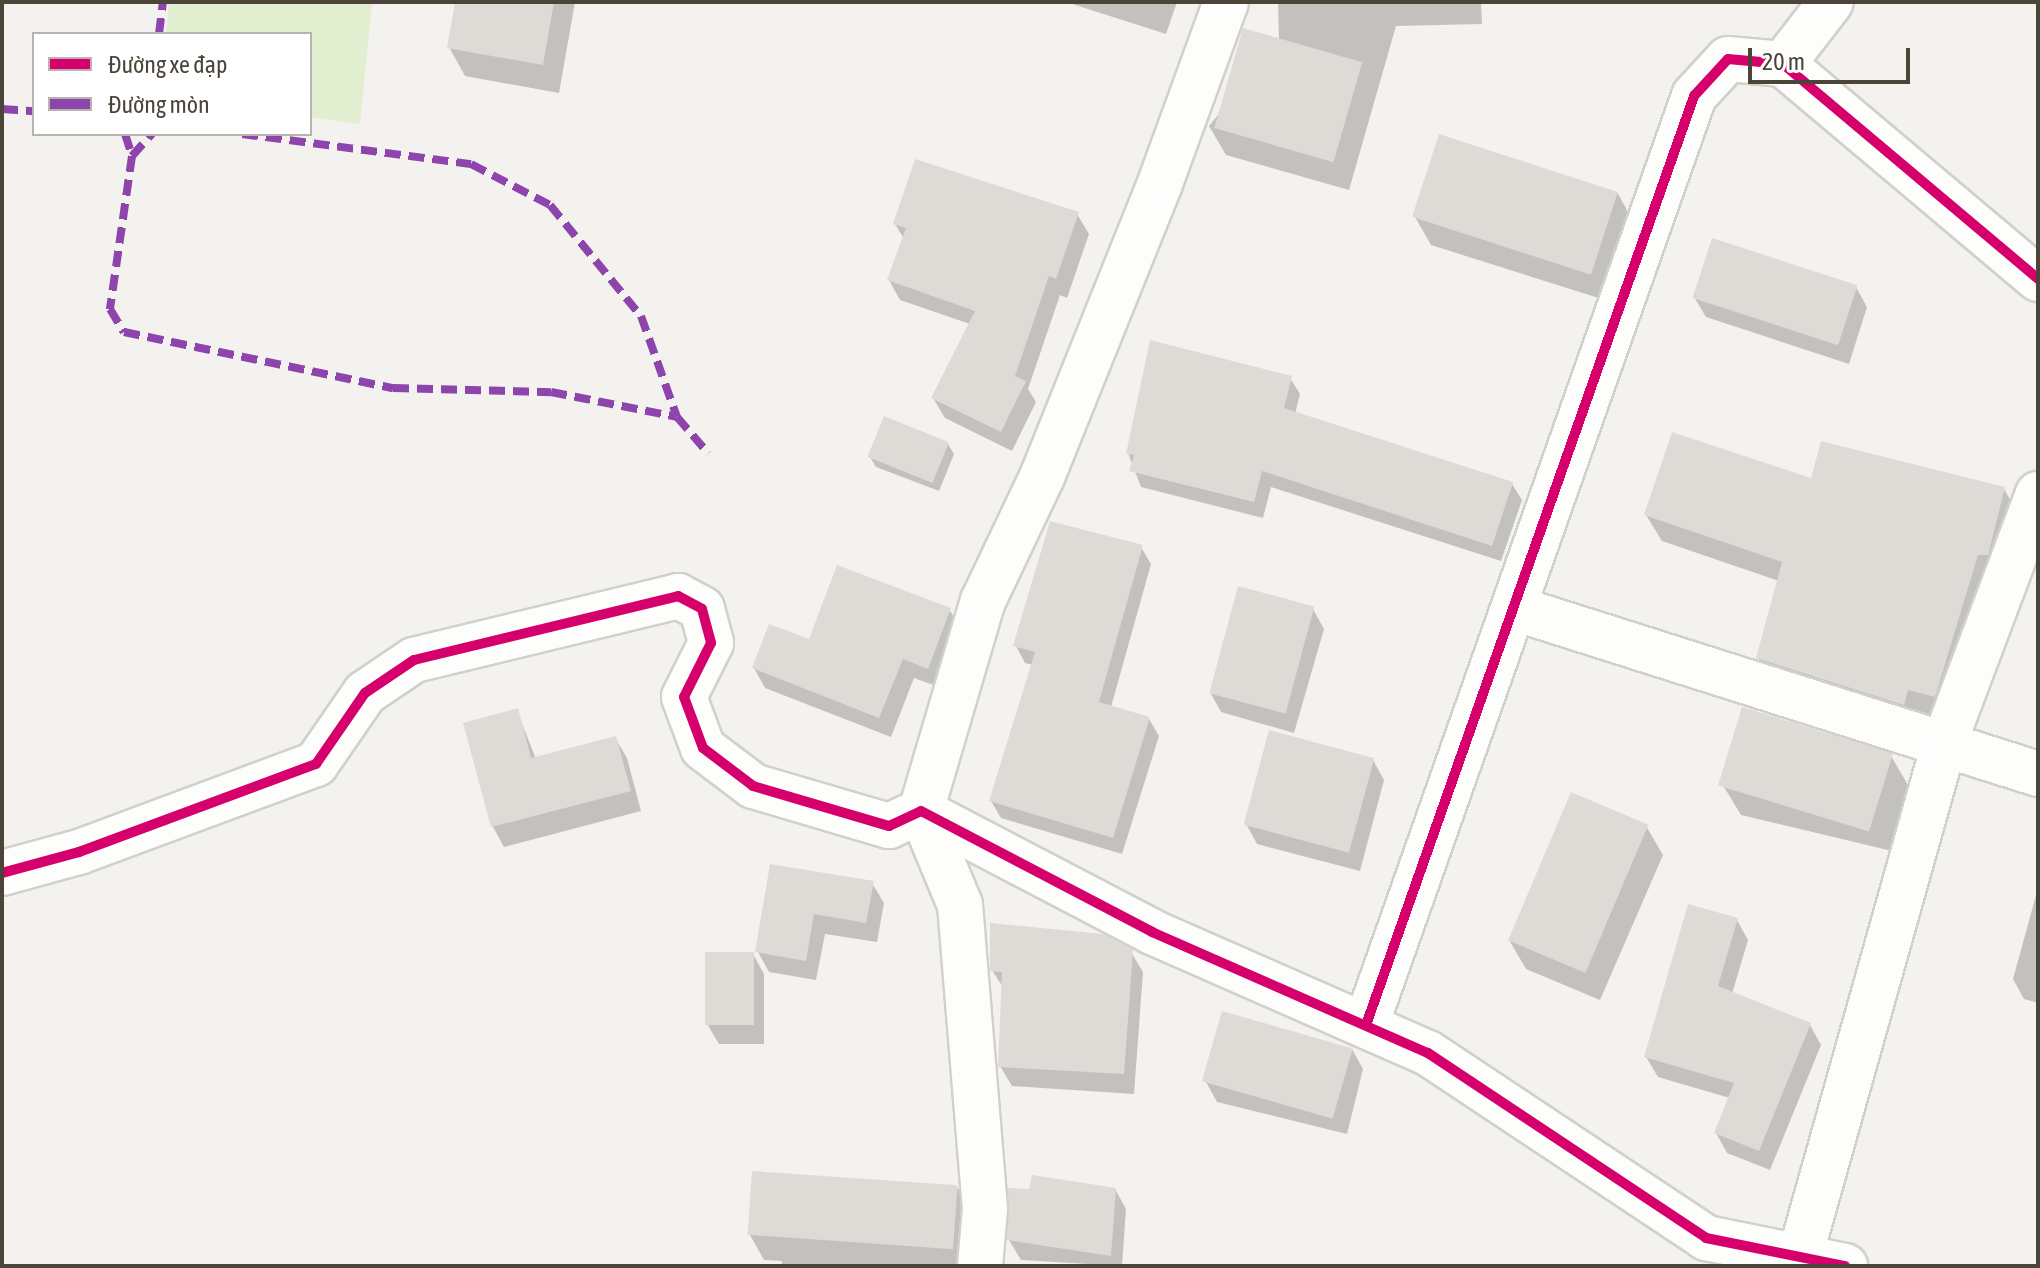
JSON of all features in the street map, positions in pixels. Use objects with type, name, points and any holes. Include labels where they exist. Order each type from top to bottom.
[{"type":"street","points":[[980,1266],[985,1209],[960,905],[921,811],[983,601],[1042,477],[1159,186],[1226,2]]},
{"type":"street","points":[[1783,64],[1831,2]]},
{"type":"street","points":[[1366,1025],[1694,96],[1728,59],[1783,64],[2038,279]]},
{"type":"street","points":[[1800,1256],[1945,741],[2038,494]]},
{"type":"street","points":[[2,873],[79,852],[316,764],[365,693],[414,660],[678,596],[702,609],[711,643],[684,697],[703,748],[753,786],[889,826],[921,811]]},
{"type":"street","points":[[1514,608],[1945,741],[2038,774]]},
{"type":"street","points":[[921,811],[1152,932],[1428,1053],[1706,1238],[1845,1266]]},
{"type":"green space","points":[[169,2],[372,2],[360,124],[312,117],[312,32],[166,32]]},
{"type":"building","points":[[455,2],[554,2],[543,65],[447,48]]},
{"type":"building","points":[[1243,28],[1362,62],[1334,162],[1214,128]]},
{"type":"building","points":[[1439,134],[1618,192],[1591,275],[1412,217]]},
{"type":"building","points":[[915,159],[1079,212],[1056,279],[1049,276],[1015,376],[1026,381],[1001,432],[931,398],[975,311],[887,280],[906,228],[893,224]]},
{"type":"building","points":[[1712,238],[1858,285],[1838,345],[1693,298]]},
{"type":"building","points":[[1150,340],[1292,376],[1284,408],[1513,482],[1492,546],[1262,471],[1254,502],[1129,471],[1134,455],[1126,454]]},
{"type":"building","points":[[884,416],[949,442],[932,483],[868,457]]},
{"type":"building","points":[[1672,432],[1811,478],[1821,441],[2005,487],[1988,555],[1978,555],[1935,697],[1908,690],[1904,705],[1756,658],[1782,562],[1644,515]]},
{"type":"building","points":[[1050,521],[1143,545],[1099,702],[1150,717],[1113,838],[989,801],[1035,652],[1013,646]]},
{"type":"building","points":[[837,565],[951,608],[928,669],[903,659],[879,718],[752,668],[769,624],[809,639]]},
{"type":"building","points":[[1238,586],[1314,606],[1286,714],[1209,693]]},
{"type":"building","points":[[1742,707],[1893,753],[1869,832],[1718,785]]},
{"type":"building","points":[[518,708],[531,758],[616,736],[631,791],[491,827],[463,723]]},
{"type":"building","points":[[1269,730],[1374,758],[1349,853],[1244,825]]},
{"type":"building","points":[[1571,792],[1648,825],[1585,973],[1508,940]]},
{"type":"building","points":[[770,864],[874,881],[866,923],[814,914],[806,961],[755,952]]},
{"type":"building","points":[[1688,904],[1738,918],[1718,986],[1811,1023],[1759,1151],[1714,1133],[1734,1083],[1644,1057]]},
{"type":"building","points":[[990,923],[1103,934],[1133,950],[1124,1074],[998,1067],[1002,972],[990,971]]},
{"type":"building","points":[[705,952],[754,952],[754,1025],[705,1025]]},
{"type":"building","points":[[1222,1011],[1353,1048],[1333,1119],[1202,1081]]},
{"type":"building","points":[[752,1171],[957,1185],[953,1249],[748,1235]]},
{"type":"building","points":[[1032,1175],[1116,1188],[1111,1256],[1007,1240],[1008,1188],[1029,1189]]},
{"type":"marked path","points":[[159,32],[163,2]]},
{"type":"marked path","points":[[2,109],[32,111]]},
{"type":"marked path","points":[[126,136],[132,156],[110,309],[124,332],[393,388],[551,392],[677,417]]},
{"type":"marked path","points":[[132,156],[150,136]]},
{"type":"marked path","points":[[257,136],[471,164],[550,205],[641,316],[677,417],[708,453]]},
{"type":"cycle path","points":[[1366,1025],[1694,96],[1728,59],[1783,64],[2038,279]]},
{"type":"cycle path","points":[[2,873],[79,852],[316,764],[365,693],[414,660],[678,596],[702,609],[711,643],[684,697],[703,748],[753,786],[889,826],[921,811],[1152,932],[1428,1053],[1706,1238],[1845,1266]]}]
